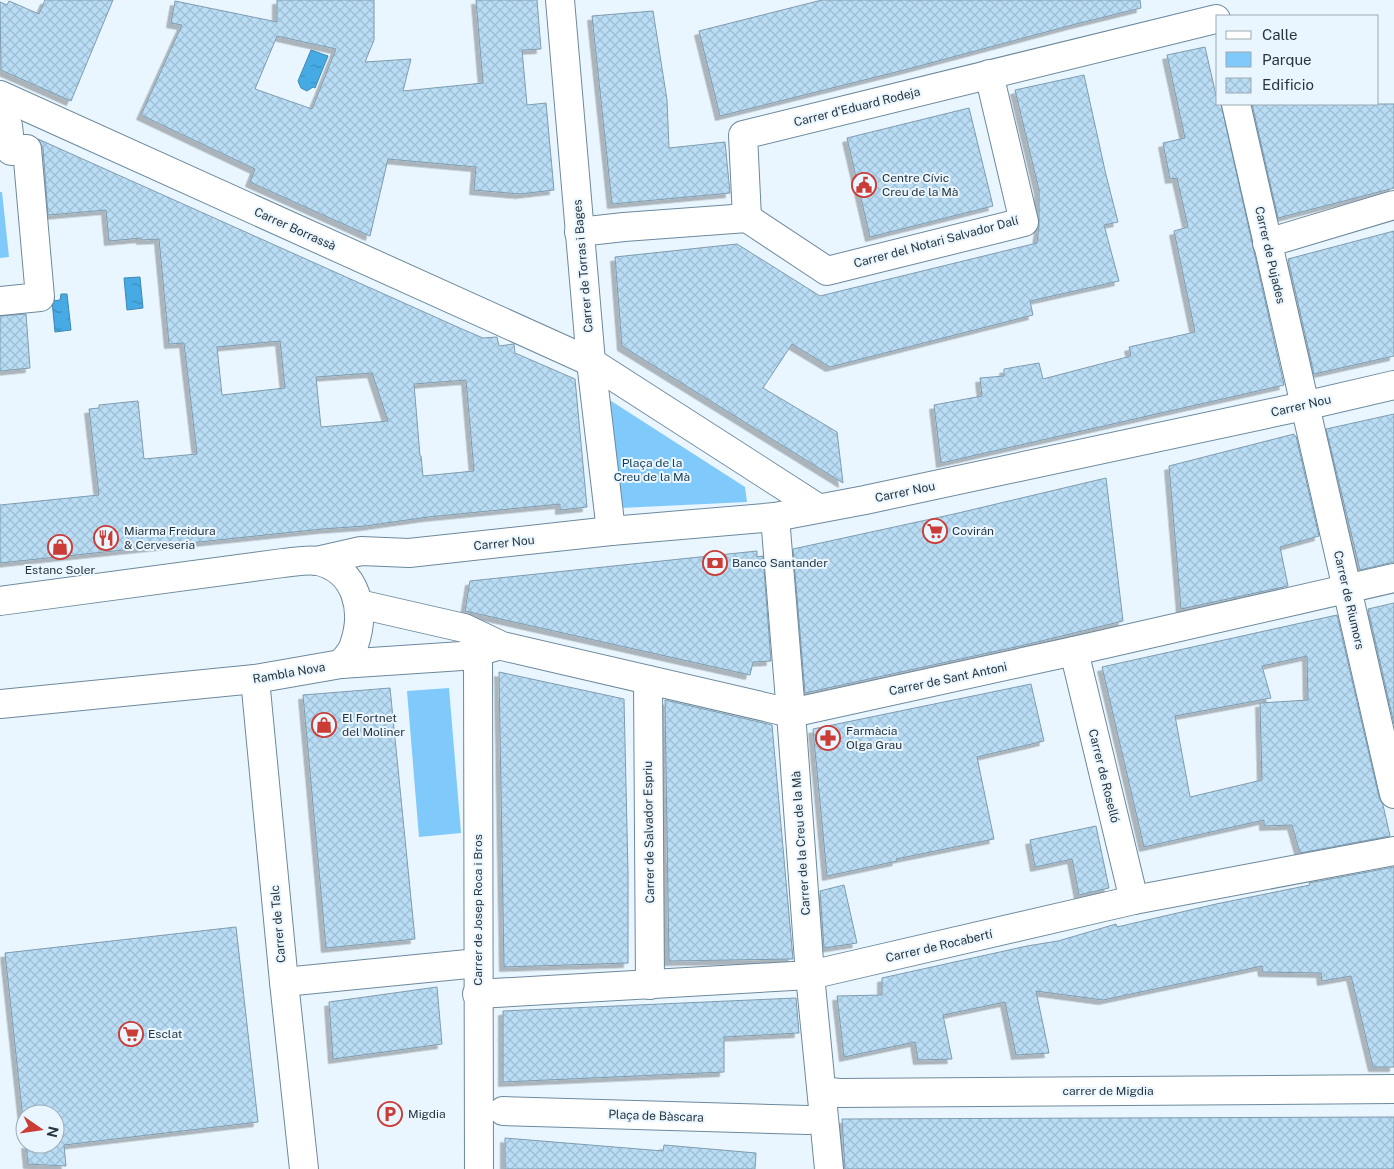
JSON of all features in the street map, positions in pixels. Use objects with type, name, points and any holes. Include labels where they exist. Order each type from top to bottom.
[{"type":"street","name":"Carrer de Torras i Bages","points":[[560,0],[591,362],[611,531]]},
{"type":"street","name":"Carrer d'Eduard Rodeja","points":[[747,218],[743,135],[1215,15]]},
{"type":"street","name":"Carrer del Notari Salvador Dalí","points":[[747,218],[827,271],[1024,222],[989,74]]},
{"type":"street","name":"Carrer Borrassà","points":[[0,95],[591,362]]},
{"type":"street","name":"Carrer de Pujades","points":[[1236,105],[1304,406]]},
{"type":"street","points":[[0,123],[8,126],[11,150],[27,150],[40,297],[0,301]]},
{"type":"street","points":[[1267,243],[1394,205]]},
{"type":"street","points":[[580,232],[747,218]]},
{"type":"street","points":[[591,362],[818,508]]},
{"type":"street","name":"Carrer Nou","points":[[316,561],[361,551],[409,553],[611,531],[775,517],[865,500],[1394,385]]},
{"type":"street","name":"Carrer de Riumors","points":[[1304,406],[1394,794]]},
{"type":"street","name":"Carrer de la Creu de la Mà","points":[[775,517],[810,975],[829,1169]]},
{"type":"street","name":"Carrer Nou","points":[[355,594],[370,567],[409,553]]},
{"type":"street","points":[[0,601],[283,563],[316,561],[338,569],[355,594]]},
{"type":"street","name":"Carrer de Sant Antoni","points":[[355,594],[464,628],[490,648],[648,680],[791,713],[1394,578]]},
{"type":"street","name":"Rambla Nova","points":[[0,704],[254,679],[341,664],[354,646],[358,625],[355,594]]},
{"type":"street","name":"Carrer de Sant Antoni","points":[[341,664],[462,656],[490,648]]},
{"type":"street","name":"Carrer de Josep Roca i Bros","points":[[479,1169],[477,994],[490,648]]},
{"type":"street","name":"Carrer de Roselló","points":[[1074,651],[1134,900]]},
{"type":"street","name":"Carrer de Talc","points":[[254,679],[304,1169]]},
{"type":"street","name":"Carrer de Salvador Espriu","points":[[648,680],[650,985]]},
{"type":"street","name":"Carrer de Rocabertí","points":[[477,994],[810,975],[1134,900],[1394,850]]},
{"type":"street","points":[[284,982],[478,963]]},
{"type":"street","name":"carrer de Migdia","points":[[822,1091],[1394,1089]]},
{"type":"street","name":"Plaça de Bàscara","points":[[503,1111],[808,1120]]},
{"type":"green space","points":[[0,192],[2,192],[9,257],[0,258]]},
{"type":"green space","name":"Plaça de la Creu de la Mà","points":[[608,399],[745,487],[747,502],[620,508]]},
{"type":"green space","points":[[449,688],[461,833],[419,837],[407,691]]},
{"type":"water","points":[[311,50],[328,56],[315,88],[313,87],[307,91],[301,88],[298,81]]},
{"type":"water","points":[[140,277],[143,308],[127,310],[124,278]]},
{"type":"water","points":[[61,294],[67,294],[71,330],[55,332],[52,301],[60,300]]},
{"type":"building","points":[[45,0],[113,0],[71,101],[1,70],[0,2],[7,5],[9,1],[39,14]]},
{"type":"building","points":[[277,0],[374,0],[374,40],[365,62],[411,59],[403,91],[483,83],[476,0],[537,0],[541,49],[522,50],[527,105],[546,103],[554,190],[520,194],[474,190],[476,167],[388,159],[370,236],[250,182],[255,169],[141,115],[182,25],[171,23],[175,1],[277,22]],"holes":[[[277,36],[336,49],[312,109],[255,89]]]},
{"type":"building","points":[[822,0],[1140,0],[1141,8],[720,116],[699,31]]},
{"type":"building","points":[[653,11],[667,100],[669,148],[725,142],[730,193],[612,204],[592,16]]},
{"type":"building","points":[[1205,47],[1216,95],[1216,105],[1221,105],[1284,385],[941,463],[934,405],[982,396],[980,378],[1004,376],[1004,369],[1039,363],[1043,379],[1131,356],[1129,347],[1195,332],[1174,231],[1188,227],[1177,178],[1170,179],[1163,143],[1185,138],[1167,55]]},
{"type":"building","points":[[1084,75],[1118,222],[1104,225],[1119,281],[1030,301],[1033,315],[830,367],[792,344],[763,388],[837,432],[843,483],[622,346],[615,257],[737,244],[820,296],[1037,243],[1039,190],[1015,90]]},
{"type":"building","points":[[1394,104],[1394,188],[1278,218],[1252,105]]},
{"type":"building","points":[[969,108],[993,206],[870,237],[847,138]]},
{"type":"building","points":[[38,139],[462,329],[483,338],[497,337],[499,346],[514,344],[515,353],[575,379],[587,507],[560,510],[560,504],[0,563],[0,505],[99,495],[89,409],[99,408],[99,405],[138,401],[144,459],[197,454],[184,343],[169,344],[159,239],[141,240],[141,238],[109,241],[106,210],[48,215],[43,148]],"holes":[[[280,341],[285,388],[222,395],[217,347]],[[372,373],[388,421],[321,427],[316,377]],[[466,380],[474,471],[423,476],[414,384]]]},
{"type":"building","points":[[1394,231],[1394,356],[1314,374],[1288,259]]},
{"type":"building","points":[[26,314],[30,368],[0,371],[0,316]]},
{"type":"building","points":[[1394,414],[1394,562],[1360,570],[1326,429]]},
{"type":"building","points":[[1294,434],[1319,536],[1280,547],[1288,586],[1181,609],[1169,466]]},
{"type":"building","points":[[1106,478],[1123,621],[1029,644],[805,693],[793,549]]},
{"type":"building","points":[[757,551],[757,557],[763,556],[771,661],[753,662],[750,675],[465,611],[470,581]]},
{"type":"building","points":[[1394,603],[1394,724],[1368,609]]},
{"type":"building","points":[[1337,615],[1379,797],[1383,805],[1390,836],[1300,853],[1292,825],[1264,826],[1264,820],[1144,847],[1102,667]],"holes":[[[1307,656],[1308,700],[1260,703],[1262,780],[1190,797],[1175,716],[1271,698],[1262,666]]]},
{"type":"building","points":[[499,672],[624,699],[628,963],[504,967]]},
{"type":"building","points":[[1031,684],[1044,741],[977,757],[994,839],[896,859],[897,861],[827,876],[813,729]]},
{"type":"building","points":[[390,688],[415,939],[326,948],[303,695]]},
{"type":"building","points":[[665,700],[772,725],[793,959],[669,961]]},
{"type":"building","points":[[1096,826],[1109,888],[1079,895],[1072,859],[1035,867],[1030,840]]},
{"type":"building","points":[[1394,867],[1394,1067],[1373,1067],[1351,976],[1322,981],[1321,973],[1263,972],[1262,966],[1103,1000],[1036,991],[1049,1053],[1016,1055],[1005,1002],[943,1015],[952,1059],[918,1060],[915,1042],[844,1057],[837,996],[882,995],[882,978],[1058,941],[1116,924],[1117,927],[1310,885],[1309,883]]},
{"type":"building","points":[[844,885],[857,943],[824,948],[820,891]]},
{"type":"building","name":"Esclat","points":[[236,927],[258,1122],[65,1145],[65,1104],[21,1104],[5,953]]},
{"type":"building","points":[[437,987],[442,1044],[333,1059],[329,1002]]},
{"type":"building","points":[[796,998],[799,1033],[724,1037],[724,1072],[503,1082],[503,1011]]},
{"type":"building","points":[[1394,1117],[1394,1169],[845,1169],[842,1119]]},
{"type":"building","points":[[505,1138],[663,1151],[664,1145],[756,1153],[755,1169],[505,1169]]},
{"type":"building","name":"Esclat","points":[[27,1154],[65,1154],[66,1166],[28,1164]]},
{"type":"place","name":"Centre Cívic Creu de la Mà","points":[[864,185]]},
{"type":"place","name":"Covirán","points":[[935,531]]},
{"type":"place","name":"Miarma Freidura & Cerveseria","points":[[106,538]]},
{"type":"place","name":"Estanc Soler","points":[[60,547]]},
{"type":"place","name":"Banco Santander","points":[[715,563]]},
{"type":"place","name":"El Fortnet del Moliner","points":[[324,725]]},
{"type":"place","name":"Farmàcia Olga Grau","points":[[828,738]]},
{"type":"place","name":"Esclat","points":[[131,1034]]},
{"type":"place","name":"Migdia","points":[[390,1114]]}]
